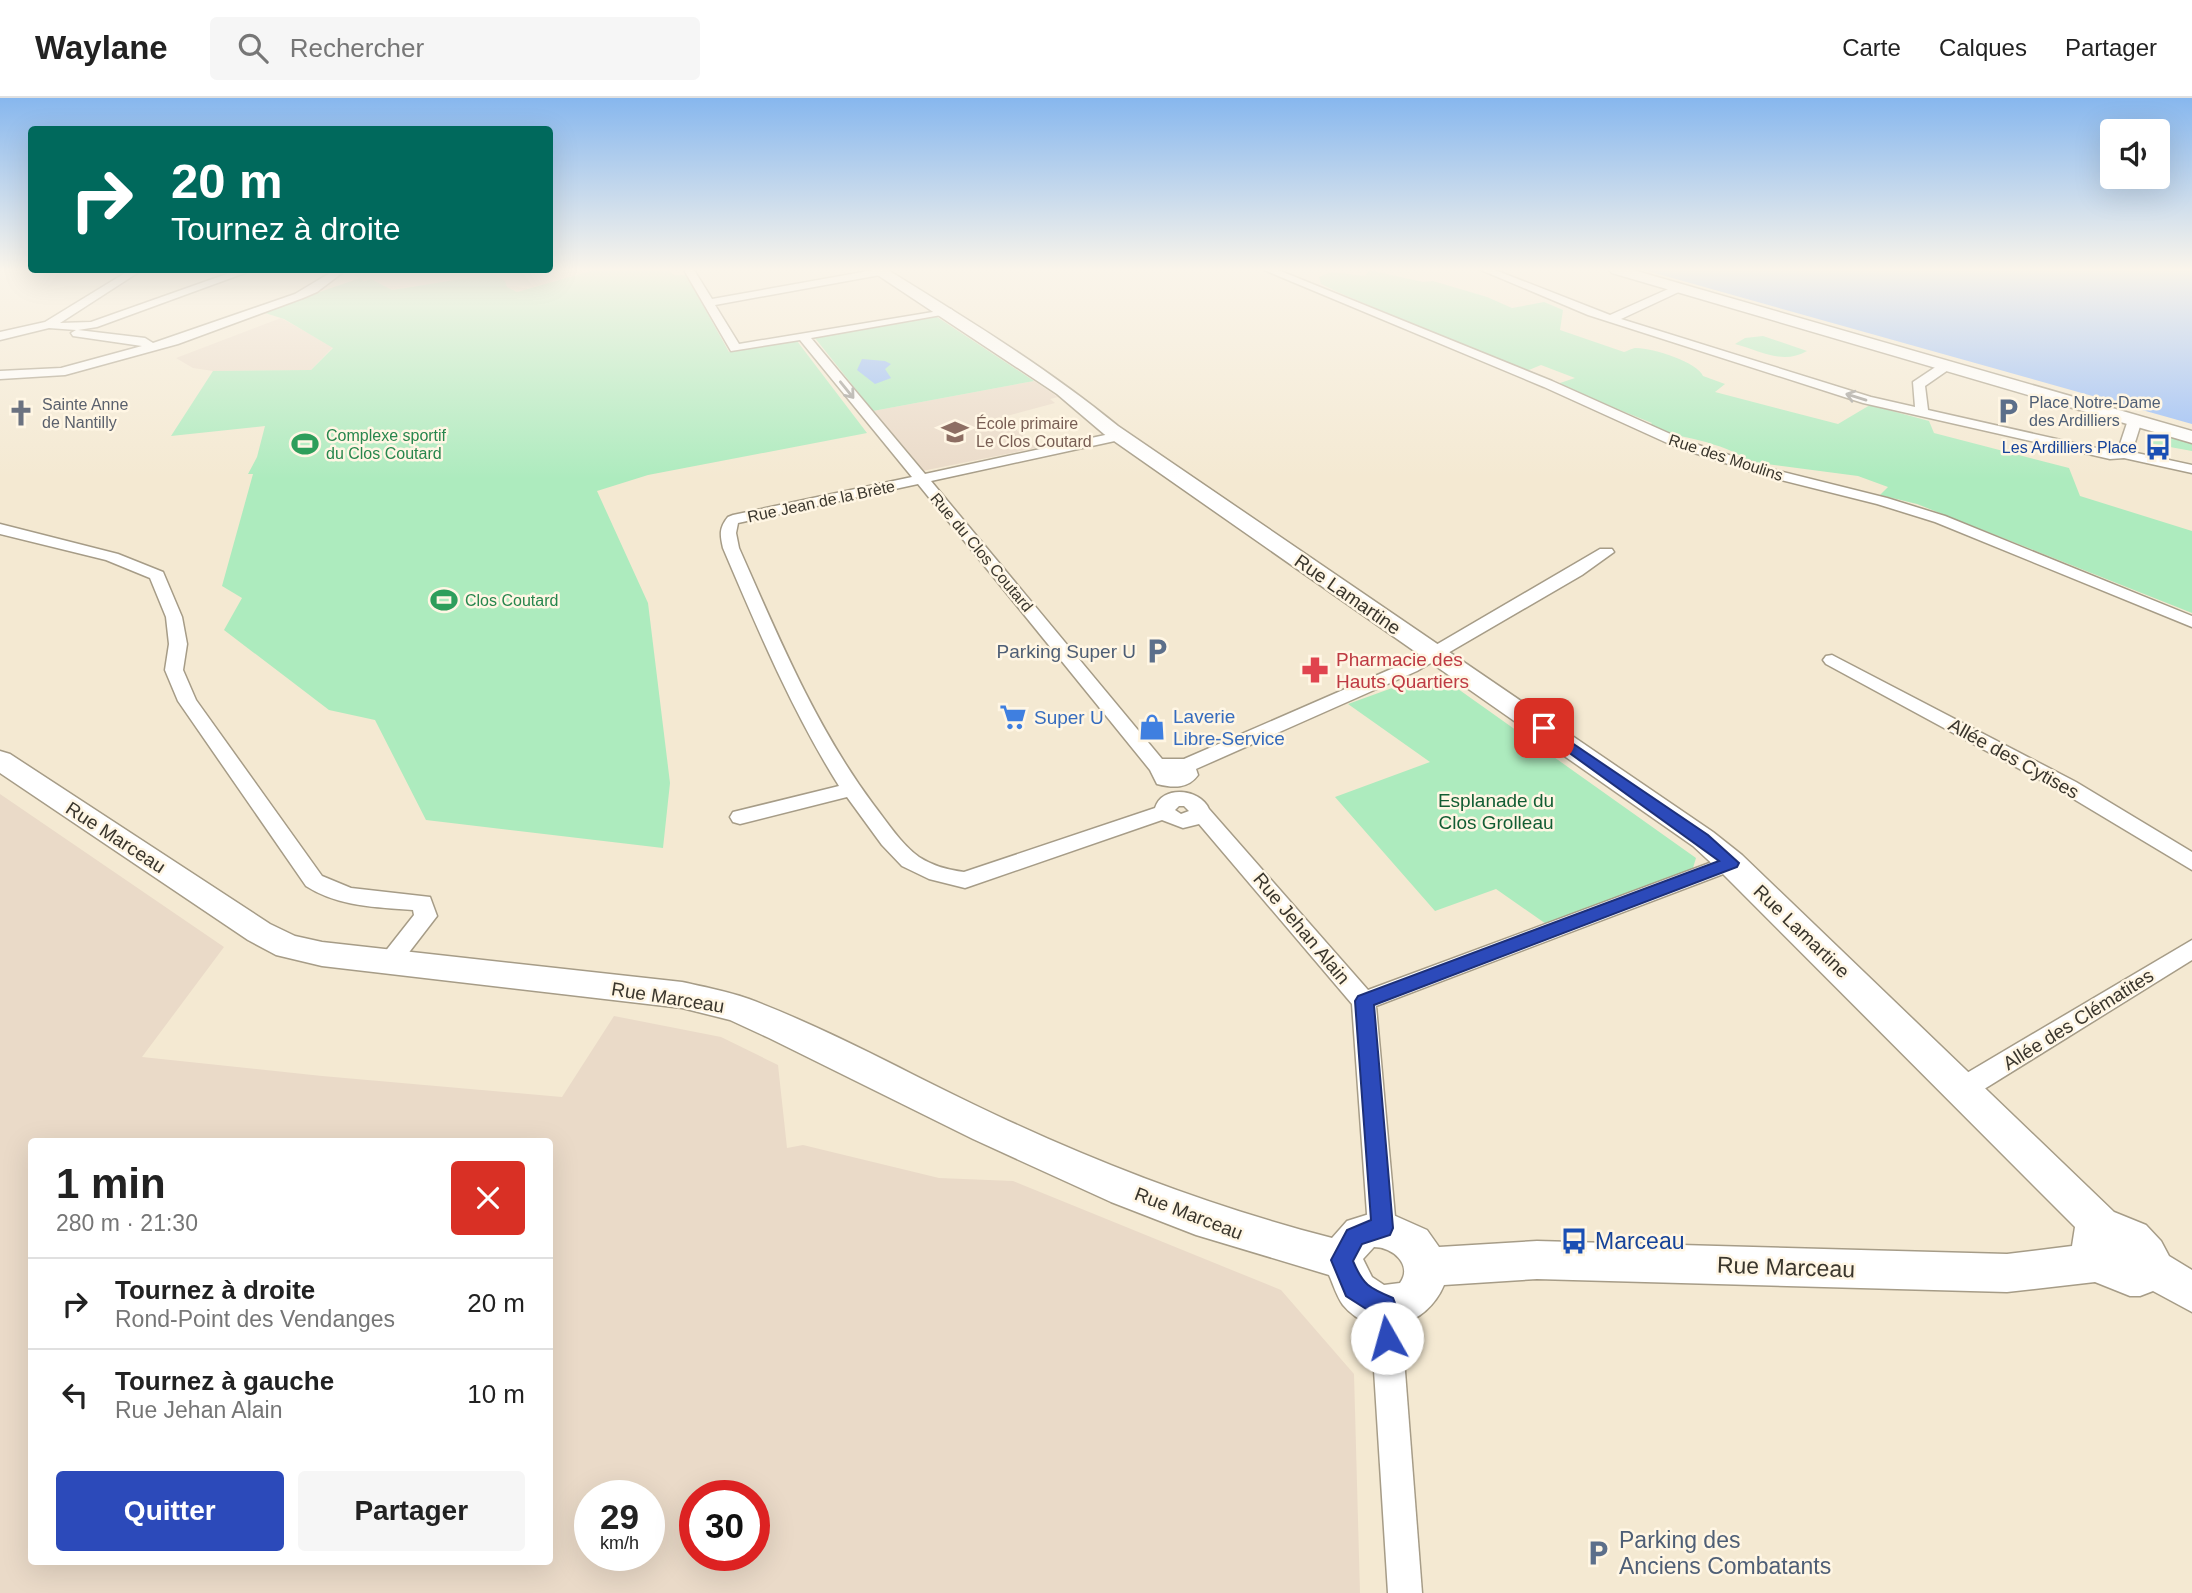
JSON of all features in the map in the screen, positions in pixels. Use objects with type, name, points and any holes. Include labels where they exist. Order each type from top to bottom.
[{"type":"street","points":[[128,340],[145,342],[149,346]]},
{"type":"street","points":[[0,375],[61,372],[177,340]]},
{"type":"street","points":[[730,340],[735,348],[787,340]]},
{"type":"street","name":"Rue du Clos Coutard","points":[[806,340],[920,479],[1180,784]]},
{"type":"street","name":"Rue Lamartine","points":[[989,340],[1063,390],[1119,436],[1604,768],[1731,863],[1964,1088],[2103,1245]]},
{"type":"street","name":"Rue des Moulins","points":[[1440,340],[1549,384],[1671,440],[1770,473],[1859,494],[1940,519],[2192,622]]},
{"type":"street","points":[[1675,340],[1868,400],[2192,469]]},
{"type":"street","points":[[1859,340],[2192,437]]},
{"type":"street","points":[[1719,354],[1739,345]]},
{"type":"street","points":[[1922,412],[1919,385],[1947,365]]},
{"type":"street","points":[[2117,454],[2135,420]]},
{"type":"street","name":"Rue Jean de la Brète","points":[[1119,436],[733,520],[729,525],[730,548],[796,693],[850,790],[909,860],[936,876],[965,880],[1165,808]]},
{"type":"street","points":[[0,528],[112,557],[157,575],[174,617],[178,644],[174,670],[187,701],[314,881],[326,890],[342,894],[422,903],[426,916],[389,962]]},
{"type":"street","points":[[1180,784],[1194,819],[1183,822],[1172,819],[1165,808],[1169,791],[1180,784],[1411,667],[1606,552]]},
{"type":"street","name":"Allée des Cytises","points":[[1832,660],[2069,787],[2192,862]]},
{"type":"street","name":"Rue Marceau","points":[[0,760],[287,946],[322,954],[682,995],[737,1009],[1047,1158],[1275,1245],[1342,1260]]},
{"type":"street","name":"Rue Jehan Alain","points":[[1180,784],[1364,1001],[1382,1228]]},
{"type":"street","points":[[740,817],[850,790]]},
{"type":"street","points":[[1364,1001],[1731,863]]},
{"type":"street","name":"Allée des Clématites","points":[[1964,1088],[2192,949]]},
{"type":"street","points":[[1382,1228],[1410,1241],[1419,1250],[1427,1267],[1426,1284],[1421,1294],[1412,1302],[1401,1306],[1375,1304],[1354,1289],[1342,1260],[1354,1237],[1364,1231],[1382,1228]]},
{"type":"street","points":[[2103,1245],[2119,1273],[2137,1278],[2149,1273],[2152,1268],[2192,1292]]},
{"type":"street","name":"Rue Marceau","points":[[1427,1267],[1537,1260],[2007,1273],[2103,1245]]},
{"type":"street","points":[[1385,1306],[1405,1593]]},
{"type":"shaded area","points":[[224,340],[320,340],[333,347],[311,370],[213,371],[193,368],[176,358]]},
{"type":"shaded area","name":"École primaire Le Clos Coutard","points":[[1034,381],[1058,397],[1050,399],[1055,403],[1003,417],[1036,448],[922,471],[873,411]]},
{"type":"shaded area","points":[[0,794],[224,947],[142,1057],[562,1097],[614,1016],[721,1037],[778,1065],[787,1148],[803,1145],[939,1178],[1013,1181],[1281,1290],[1354,1374],[1360,1593],[0,1593]]},
{"type":"green space","name":"Clos Coutard","points":[[319,340],[722,340],[729,352],[797,341],[867,433],[648,475],[597,491],[648,603],[670,783],[663,848],[426,820],[375,720],[329,710],[224,630],[242,598],[222,586],[253,474],[248,474],[257,457],[265,426],[171,436],[213,371],[311,370],[333,348]]},
{"type":"green space","points":[[816,340],[972,340],[1034,381],[873,411]]},
{"type":"green space","points":[[1449,340],[1588,340],[1624,352],[1642,348],[1673,356],[1692,366],[1703,376],[1725,384],[1715,392],[1838,424],[1870,405],[1929,421],[1934,433],[2069,468],[2080,496],[2192,531],[2192,613],[1917,504],[1880,495],[1888,487],[1858,476],[1751,462],[1714,444],[1645,428],[1652,423],[1617,409],[1610,412],[1557,384],[1575,378],[1541,365],[1524,372]]},
{"type":"green space","points":[[1742,340],[1774,340],[1807,351],[1781,357],[1735,344]]},
{"type":"green space","points":[[2152,431],[2192,443],[2192,451],[2148,443]]},
{"type":"green space","name":"Esplanade du Clos Grolleau","points":[[1417,679],[1444,679],[1696,858],[1689,881],[1549,926],[1496,889],[1435,911],[1335,797],[1430,762],[1348,704]]},
{"type":"water","points":[[1892,340],[2192,340],[2192,424]]},
{"type":"water","points":[[862,359],[891,364],[885,369],[891,378],[875,384],[857,370]]},
{"type":"place","name":"Place Notre-Dame des Ardilliers","points":[[2008,411]]},
{"type":"place","name":"Sainte Anne de Nantilly","points":[[21,413]]},
{"type":"place","name":"École primaire Le Clos Coutard","points":[[955,432]]},
{"type":"place","name":"Complexe sportif du Clos Coutard","points":[[305,444]]},
{"type":"place","name":"Les Ardilliers Place","points":[[2158,447]]},
{"type":"place","name":"Clos Coutard","points":[[444,600]]},
{"type":"place","name":"Parking Super U","points":[[1157,651]]},
{"type":"place","name":"Pharmacie des Hauts Quartiers","points":[[1315,670]]},
{"type":"place","name":"Super U","points":[[1013,717]]},
{"type":"place","name":"Laverie Libre-Service","points":[[1152,727]]},
{"type":"place","name":"Marceau","points":[[1574,1241]]},
{"type":"place","name":"Parking des Anciens Combatants","points":[[1598,1553]]},
{"type":"route","points":[[1387,1338],[1385,1306],[1375,1304],[1354,1289],[1347,1278],[1342,1260],[1347,1245],[1354,1237],[1364,1231],[1382,1228],[1371,1060],[1364,1001],[1731,863],[1703,839],[1544,728]]}]
